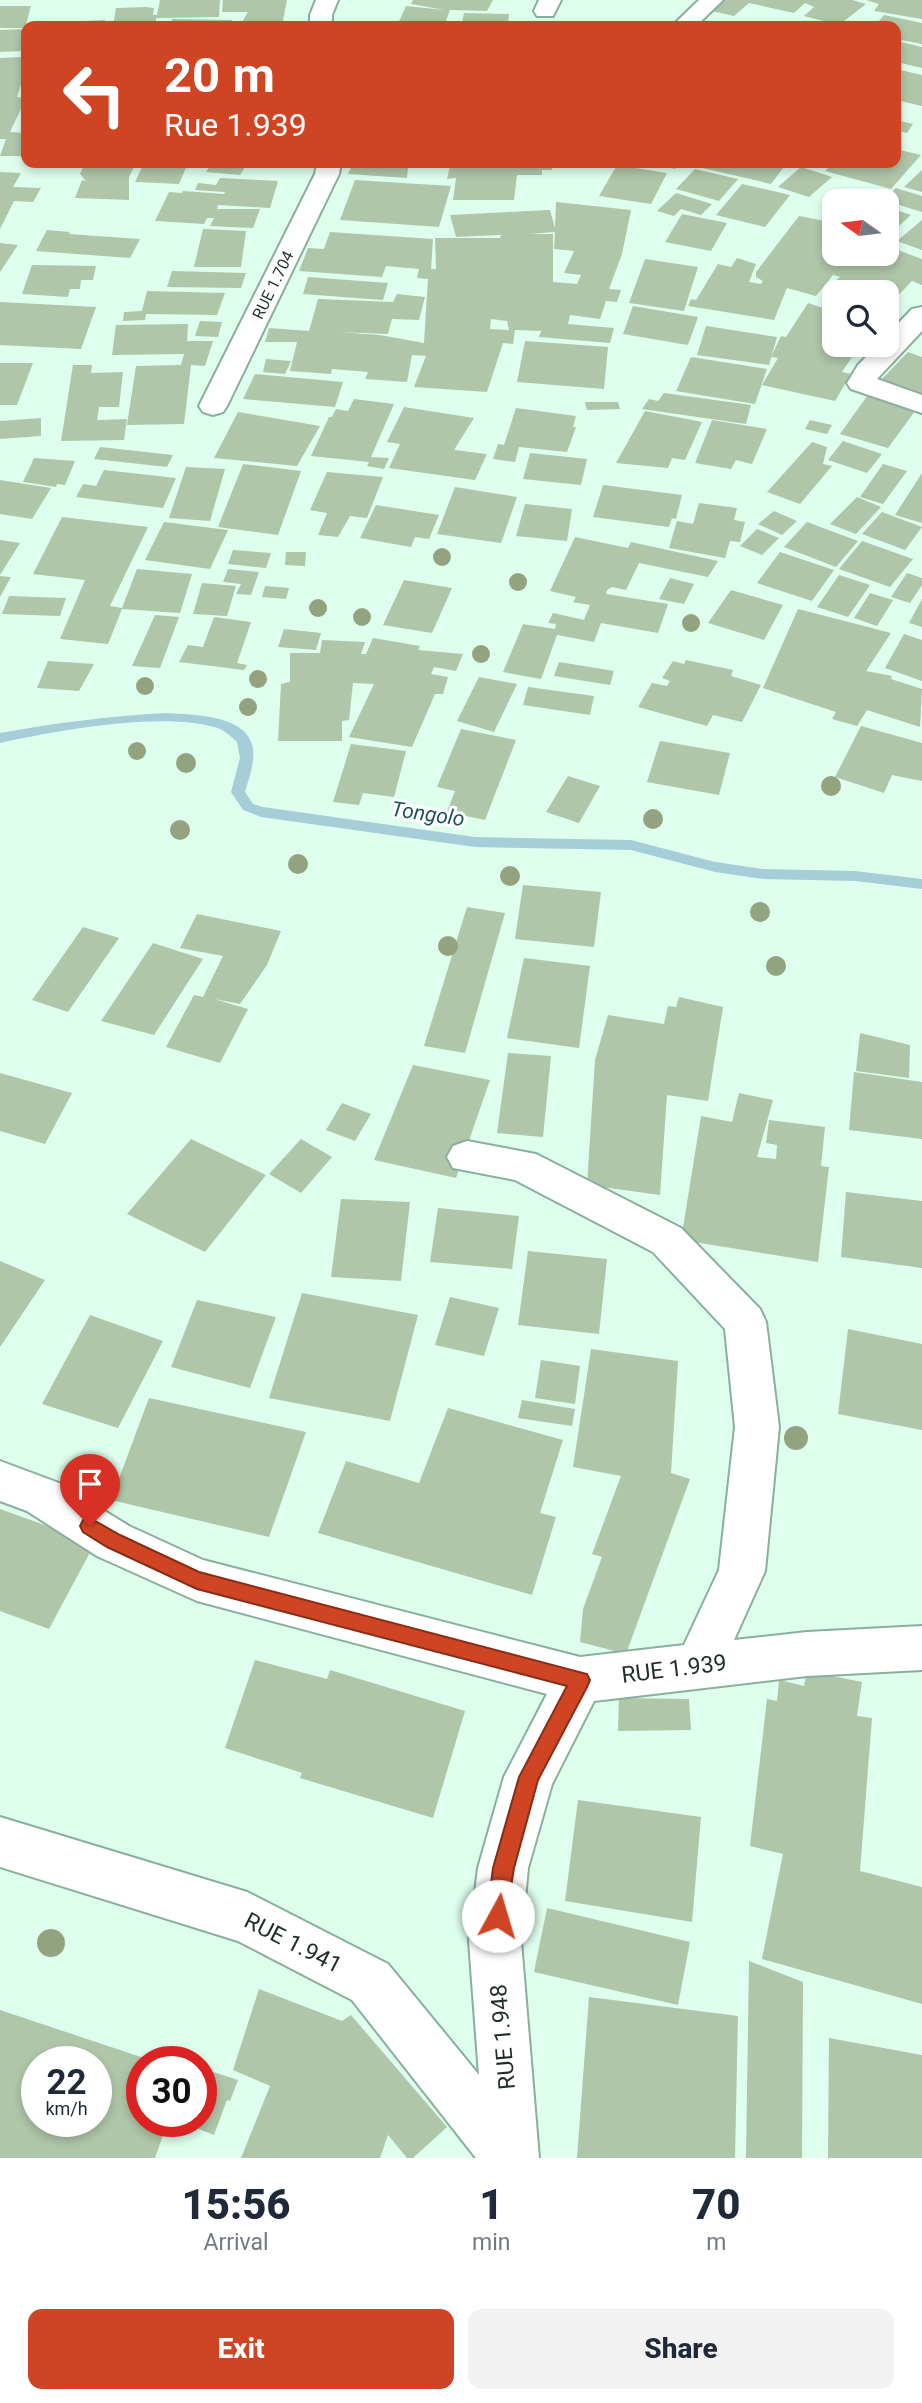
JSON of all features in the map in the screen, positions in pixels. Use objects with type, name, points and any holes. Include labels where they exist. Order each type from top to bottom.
[{"type":"street","points":[[321,21],[327,0]]},
{"type":"street","points":[[689,21],[712,0]]},
{"type":"street","name":"RUE 1.704","points":[[213,406],[328,168]]},
{"type":"street","points":[[922,315],[868,371],[861,383],[922,404]]},
{"type":"street","points":[[467,1157],[522,1165],[667,1240],[745,1322],[757,1427],[742,1572],[698,1667]]},
{"type":"street","name":"RUE 1.939","points":[[0,1481],[43,1497],[113,1541],[197,1580],[580,1680],[807,1654],[922,1648]]},
{"type":"street","name":"RUE 1.948","points":[[512,2158],[495,1941],[503,1868],[529,1777],[580,1680]]},
{"type":"street","name":"RUE 1.941","points":[[0,1842],[247,1918],[370,1982],[512,2158]]},
{"type":"building","points":[[160,0],[220,0],[219,17],[114,21],[116,8],[154,8],[153,15],[157,15]]},
{"type":"building","points":[[223,0],[287,0],[283,21],[243,21],[248,12],[222,12]]},
{"type":"building","points":[[413,0],[493,0],[487,11],[450,10],[446,21],[399,21],[406,6],[445,10],[411,4]]},
{"type":"building","points":[[706,0],[852,0],[866,4],[844,21],[823,21],[804,16],[814,7],[805,3],[794,13],[749,3],[734,16],[698,8]]},
{"type":"building","points":[[866,0],[922,0],[922,19],[874,11],[879,4]]},
{"type":"building","points":[[0,6],[31,6],[27,21],[21,21],[21,28],[0,28]]},
{"type":"building","points":[[464,13],[509,14],[508,21],[462,21]]},
{"type":"building","points":[[884,15],[922,23],[922,44],[901,40],[901,21],[879,21]]},
{"type":"building","points":[[172,19],[232,20],[232,21]]},
{"type":"building","points":[[21,29],[21,51],[0,52],[0,30]]},
{"type":"building","points":[[901,42],[922,47],[922,68],[901,63]]},
{"type":"building","points":[[21,57],[21,84],[17,97],[21,97],[21,109],[10,132],[21,133],[21,156],[0,156],[6,139],[0,139],[0,58]]},
{"type":"building","points":[[901,70],[922,75],[922,106],[901,101]]},
{"type":"building","points":[[901,121],[913,124],[907,133],[901,131]]},
{"type":"building","points":[[901,150],[921,155],[891,189],[825,171],[828,168],[901,168]]},
{"type":"building","points":[[83,168],[134,168],[129,177],[129,200],[75,198],[82,180],[86,181],[80,174]]},
{"type":"building","points":[[142,168],[186,168],[179,184],[135,182]]},
{"type":"building","points":[[209,168],[244,168],[240,175],[206,172]]},
{"type":"building","points":[[351,168],[408,168],[407,178],[348,174]]},
{"type":"building","points":[[450,168],[552,168],[542,170],[542,175],[517,175],[514,200],[453,200],[456,178],[447,179]]},
{"type":"building","points":[[615,168],[667,173],[651,204],[599,196]]},
{"type":"building","points":[[703,168],[783,168],[771,184]]},
{"type":"building","points":[[800,168],[832,177],[809,197],[778,187]]},
{"type":"building","points":[[695,169],[738,179],[719,201],[676,189]]},
{"type":"building","points":[[922,170],[922,192],[904,187]]},
{"type":"building","points":[[0,172],[21,173],[13,187],[41,188],[33,202],[14,201],[0,229]]},
{"type":"building","points":[[220,178],[278,181],[270,208],[218,205],[217,209],[260,209],[253,228],[210,226],[214,218],[207,218],[204,224],[155,221],[169,192],[224,194],[225,192],[195,190],[198,183],[216,185]]},
{"type":"building","points":[[355,180],[451,186],[439,227],[340,220]]},
{"type":"building","points":[[742,184],[790,195],[765,227],[716,215]]},
{"type":"building","points":[[900,189],[922,196],[922,212],[900,205]]},
{"type":"building","points":[[676,193],[712,204],[701,215],[681,209],[674,216],[657,211]]},
{"type":"building","points":[[556,202],[631,210],[622,254],[609,289],[621,290],[617,302],[606,301],[600,319],[570,315],[568,324],[614,328],[610,343],[539,337],[541,331],[515,330],[513,344],[503,343],[487,392],[414,387],[426,356],[412,355],[407,382],[365,379],[368,372],[332,369],[331,374],[290,371],[297,342],[265,342],[269,328],[309,331],[318,299],[393,302],[397,294],[425,297],[419,320],[392,319],[388,334],[338,332],[380,335],[424,343],[428,279],[417,278],[419,269],[386,266],[382,277],[299,271],[308,248],[324,249],[330,232],[433,239],[431,269],[436,269],[435,238],[500,238],[501,235],[456,237],[450,215],[550,210],[555,228]],"holes":[[[555,232],[554,249],[574,251],[564,273],[581,275],[577,284],[553,282],[553,234],[529,234]],[[491,319],[507,321],[509,330],[490,329]]]},
{"type":"building","points":[[900,211],[911,215],[900,225]]},
{"type":"building","points":[[682,214],[727,223],[711,251],[665,242]]},
{"type":"building","points":[[799,216],[822,220],[822,266],[900,266],[900,251],[922,259],[922,285],[912,281],[899,295],[899,280],[836,280],[840,277],[833,275],[829,280],[822,280],[822,289],[816,296],[787,288],[774,320],[688,306],[691,299],[696,300],[718,264],[731,267],[737,258],[756,264],[749,282],[761,284],[763,281],[756,277],[756,272]]},
{"type":"building","points":[[922,220],[922,250],[900,242],[900,238]]},
{"type":"building","points":[[203,229],[246,231],[241,267],[194,267]]},
{"type":"building","points":[[47,230],[140,239],[130,258],[36,251]]},
{"type":"building","points":[[0,243],[18,245],[0,272]]},
{"type":"building","points":[[645,259],[698,267],[684,311],[629,303]]},
{"type":"building","points":[[32,265],[96,266],[93,280],[81,280],[80,289],[70,289],[68,297],[22,294]]},
{"type":"building","points":[[172,271],[246,273],[241,288],[167,287]]},
{"type":"building","points":[[308,277],[388,283],[383,300],[303,294]]},
{"type":"building","points":[[147,291],[225,293],[217,315],[146,314],[145,320],[123,321],[124,312],[142,311]]},
{"type":"building","points":[[0,302],[96,307],[81,349],[0,345]]},
{"type":"building","points":[[808,303],[822,308],[822,357],[852,357],[842,372],[851,374],[835,401],[762,385],[778,358],[771,357],[781,336],[786,337]]},
{"type":"building","points":[[633,306],[698,317],[688,345],[623,334]]},
{"type":"building","points":[[200,321],[222,322],[218,337],[195,336]]},
{"type":"building","points":[[188,324],[187,341],[213,341],[205,366],[191,365],[184,424],[127,425],[136,366],[181,365],[184,354],[112,355],[116,325]]},
{"type":"building","points":[[706,326],[777,337],[769,365],[697,355]]},
{"type":"building","points":[[525,341],[608,347],[604,389],[517,382]]},
{"type":"building","points":[[908,352],[922,357],[922,395],[881,380]]},
{"type":"building","points":[[691,357],[767,369],[755,404],[676,391]]},
{"type":"building","points":[[266,359],[291,361],[285,374],[263,372]]},
{"type":"building","points":[[0,363],[33,363],[17,405],[0,405]]},
{"type":"building","points":[[73,365],[92,365],[91,373],[123,372],[119,407],[99,407],[97,420],[127,419],[124,440],[61,441]]},
{"type":"building","points":[[255,374],[343,382],[335,407],[243,399]]},
{"type":"building","points":[[870,392],[918,407],[888,448],[840,434]]},
{"type":"building","points":[[664,393],[751,405],[746,424],[642,409],[649,399],[658,401]]},
{"type":"building","points":[[354,399],[394,404],[371,457],[389,458],[384,469],[367,466],[369,462],[311,456],[329,417],[332,417],[336,409],[348,411]]},
{"type":"building","points":[[585,402],[618,402],[620,409],[587,410]]},
{"type":"building","points":[[404,407],[474,418],[454,450],[487,454],[475,480],[389,468],[400,444],[387,442]]},
{"type":"building","points":[[516,408],[576,416],[573,427],[576,427],[567,452],[519,447],[515,462],[493,459],[498,444],[504,445]]},
{"type":"building","points":[[645,411],[702,422],[685,460],[672,458],[668,468],[616,463]]},
{"type":"building","points":[[238,412],[320,426],[297,466],[214,458]]},
{"type":"building","points":[[41,418],[41,436],[0,439],[0,421]]},
{"type":"building","points":[[712,420],[767,429],[752,464],[736,460],[731,469],[695,463]]},
{"type":"building","points":[[810,420],[832,425],[827,434],[805,429]]},
{"type":"building","points":[[843,441],[882,454],[867,473],[828,460]]},
{"type":"building","points":[[812,442],[827,447],[823,464],[832,466],[800,504],[767,492]]},
{"type":"building","points":[[100,447],[173,455],[167,467],[94,459]]},
{"type":"building","points":[[530,453],[587,459],[581,485],[523,479]]},
{"type":"building","points":[[34,458],[75,461],[65,485],[57,484],[56,487],[23,482]]},
{"type":"building","points":[[243,464],[301,471],[278,535],[218,527]]},
{"type":"building","points":[[883,464],[907,471],[883,504],[860,497]]},
{"type":"building","points":[[186,467],[225,469],[210,521],[169,518]]},
{"type":"building","points":[[104,470],[176,478],[163,508],[76,497],[83,484],[96,486]]},
{"type":"building","points":[[327,472],[383,477],[367,518],[350,516],[338,537],[318,535],[327,513],[310,510]]},
{"type":"building","points":[[922,473],[922,523],[895,515]]},
{"type":"building","points":[[0,480],[51,488],[32,519],[0,514]]},
{"type":"building","points":[[603,485],[682,495],[676,519],[672,518],[669,527],[593,517]]},
{"type":"building","points":[[455,487],[517,497],[501,543],[437,534]]},
{"type":"building","points":[[857,497],[881,507],[856,534],[830,524]]},
{"type":"building","points":[[699,503],[737,508],[734,520],[745,522],[740,542],[730,541],[725,558],[669,548],[677,521],[693,524]]},
{"type":"building","points":[[525,504],[572,509],[567,541],[516,536]]},
{"type":"building","points":[[376,505],[439,515],[429,539],[415,537],[411,547],[360,538]]},
{"type":"building","points":[[774,511],[797,521],[782,535],[758,524]]},
{"type":"building","points":[[882,512],[922,527],[905,550],[862,534]]},
{"type":"building","points":[[62,517],[148,527],[110,606],[122,608],[137,569],[192,574],[180,613],[122,609],[108,644],[60,639],[85,580],[33,574]]},
{"type":"building","points":[[164,522],[228,530],[210,569],[145,560]]},
{"type":"building","points":[[807,522],[858,541],[836,567],[784,547]]},
{"type":"building","points":[[757,529],[779,538],[762,555],[740,546]]},
{"type":"building","points":[[575,537],[628,548],[631,542],[718,561],[708,577],[639,563],[626,590],[612,587],[607,590],[606,594],[668,604],[658,633],[601,623],[594,642],[557,635],[541,679],[503,672],[523,624],[555,629],[556,624],[548,623],[553,613],[584,620],[590,605],[573,602],[576,597],[550,591]]},
{"type":"building","points":[[0,540],[20,543],[0,575]]},
{"type":"building","points":[[862,541],[913,559],[890,587],[839,569]]},
{"type":"building","points":[[233,550],[271,553],[266,568],[228,564]]},
{"type":"building","points":[[286,552],[306,552],[305,566],[285,565]]},
{"type":"building","points":[[780,552],[834,570],[812,601],[757,583]]},
{"type":"building","points":[[228,569],[259,572],[251,595],[236,594],[241,584],[223,582]]},
{"type":"building","points":[[907,573],[922,578],[922,585],[910,603],[891,597]]},
{"type":"building","points":[[839,575],[870,585],[848,617],[817,607]]},
{"type":"building","points":[[0,576],[11,577],[0,597]]},
{"type":"building","points":[[670,578],[694,584],[684,604],[659,599]]},
{"type":"building","points":[[404,580],[452,588],[432,633],[383,625]]},
{"type":"building","points":[[202,583],[236,586],[227,616],[193,614]]},
{"type":"building","points":[[265,586],[289,588],[286,599],[262,597]]},
{"type":"building","points":[[731,590],[783,605],[764,640],[708,623]]},
{"type":"building","points":[[870,593],[893,600],[877,626],[854,618]]},
{"type":"building","points":[[9,596],[66,598],[60,616],[2,614]]},
{"type":"building","points":[[922,599],[922,627],[909,623]]},
{"type":"building","points":[[798,609],[891,633],[866,671],[892,676],[891,679],[922,689],[920,727],[867,710],[857,726],[832,719],[836,712],[763,688]]},
{"type":"building","points":[[155,615],[179,617],[160,668],[132,666]]},
{"type":"building","points":[[214,617],[251,622],[237,663],[247,665],[244,670],[179,662],[188,645],[203,647]]},
{"type":"building","points":[[284,629],[321,633],[316,650],[278,647]]},
{"type":"building","points":[[904,634],[922,640],[922,681],[885,668]]},
{"type":"building","points":[[373,638],[420,646],[418,650],[463,654],[456,671],[434,667],[431,674],[448,677],[443,694],[435,694],[412,747],[349,737],[374,684],[353,683],[349,720],[342,721],[342,741],[278,741],[281,684],[290,682],[290,653],[320,653],[322,640],[365,642],[361,654],[366,654]]},
{"type":"building","points":[[686,660],[733,670],[731,676],[761,685],[742,722],[713,715],[707,726],[638,707],[652,683],[667,686],[670,681],[662,678],[673,661],[684,664]]},
{"type":"building","points":[[48,661],[94,664],[79,691],[37,688]]},
{"type":"building","points":[[559,662],[614,671],[610,685],[554,676]]},
{"type":"building","points":[[479,677],[517,684],[494,732],[457,721]]},
{"type":"building","points":[[528,687],[594,696],[590,715],[523,705]]},
{"type":"building","points":[[861,726],[922,743],[922,781],[892,775],[884,793],[835,777]]},
{"type":"building","points":[[461,729],[516,740],[485,820],[447,812],[455,791],[437,787]]},
{"type":"building","points":[[660,741],[730,753],[719,795],[647,782]]},
{"type":"building","points":[[351,744],[406,751],[394,797],[363,793],[359,805],[333,802]]},
{"type":"building","points":[[568,776],[600,786],[579,823],[546,812]]},
{"type":"building","points":[[523,885],[601,892],[594,947],[515,939]]},
{"type":"building","points":[[467,907],[505,913],[465,1053],[424,1046]]},
{"type":"building","points":[[197,914],[281,931],[267,965],[240,1004],[214,999],[248,1009],[220,1063],[166,1047],[194,995],[203,997],[223,956],[180,948]]},
{"type":"building","points":[[83,927],[119,938],[68,1012],[32,1000]]},
{"type":"building","points":[[153,943],[203,959],[154,1035],[101,1021]]},
{"type":"building","points":[[524,958],[590,966],[579,1048],[507,1038]]},
{"type":"building","points":[[679,997],[723,1007],[708,1101],[667,1095],[660,1195],[587,1185],[595,1060],[608,1015],[664,1024],[668,1006],[676,1007]]},
{"type":"building","points":[[860,1033],[910,1045],[909,1078],[856,1071]]},
{"type":"building","points":[[508,1053],[551,1056],[543,1137],[497,1133]]},
{"type":"building","points":[[413,1065],[490,1080],[456,1178],[374,1160]]},
{"type":"building","points":[[854,1072],[922,1082],[922,1139],[849,1130]]},
{"type":"building","points":[[0,1073],[72,1093],[45,1144],[0,1131]]},
{"type":"building","points":[[739,1093],[773,1100],[757,1157],[776,1159],[777,1145],[766,1143],[769,1120],[825,1127],[821,1166],[829,1167],[818,1262],[681,1240],[701,1116],[732,1122]]},
{"type":"building","points":[[342,1103],[371,1114],[355,1141],[326,1130]]},
{"type":"building","points":[[191,1139],[266,1175],[205,1252],[127,1214]]},
{"type":"building","points":[[301,1139],[332,1157],[301,1193],[269,1174]]},
{"type":"building","points":[[846,1192],[922,1201],[922,1268],[841,1257]]},
{"type":"building","points":[[341,1199],[410,1202],[401,1281],[331,1277]]},
{"type":"building","points":[[438,1208],[519,1216],[512,1269],[430,1262]]},
{"type":"building","points":[[528,1251],[607,1259],[599,1334],[518,1325]]},
{"type":"building","points":[[0,1261],[45,1280],[0,1347]]},
{"type":"building","points":[[302,1293],[418,1315],[390,1421],[269,1398]]},
{"type":"building","points":[[450,1297],[499,1308],[484,1356],[435,1345]]},
{"type":"building","points":[[197,1300],[276,1317],[250,1388],[171,1367]]},
{"type":"building","points":[[90,1315],[163,1341],[118,1428],[42,1404]]},
{"type":"building","points":[[848,1329],[922,1344],[922,1430],[838,1414]]},
{"type":"building","points":[[591,1349],[678,1361],[671,1473],[690,1479],[626,1654],[580,1642],[583,1609],[602,1557],[592,1554],[621,1476],[573,1467]]},
{"type":"building","points":[[541,1360],[580,1366],[575,1404],[535,1398]]},
{"type":"building","points":[[149,1398],[306,1432],[269,1537],[111,1500]]},
{"type":"building","points":[[522,1400],[575,1409],[572,1426],[518,1418]]},
{"type":"building","points":[[448,1408],[563,1440],[540,1513],[556,1517],[532,1595],[318,1533],[346,1461],[419,1483]]},
{"type":"building","points":[[0,1509],[95,1543],[49,1629],[0,1611]]},
{"type":"building","points":[[255,1660],[327,1679],[330,1670],[465,1711],[433,1818],[300,1778],[302,1773],[225,1748]]},
{"type":"building","points":[[807,1671],[862,1682],[857,1716],[872,1718],[860,1871],[922,1887],[922,2004],[762,1959],[783,1854],[750,1846],[767,1699],[777,1701],[779,1680],[804,1686]]},
{"type":"building","points":[[619,1698],[689,1699],[691,1730],[618,1731]]},
{"type":"building","points":[[578,1800],[701,1817],[692,1922],[565,1901]]},
{"type":"building","points":[[547,1908],[690,1942],[678,2005],[534,1972]]},
{"type":"building","points":[[749,1961],[803,1982],[802,2158],[746,2158]]},
{"type":"building","points":[[259,1989],[342,2021],[351,2015],[447,2127],[413,2158],[407,2158],[388,2135],[380,2158],[241,2158],[270,2086],[233,2070]]},
{"type":"building","points":[[589,1997],[738,2016],[735,2158],[577,2158]]},
{"type":"building","points":[[0,2010],[108,2046],[21,2046],[21,2137],[112,2137],[112,2047],[126,2052],[126,2137],[162,2137],[155,2158],[0,2158]]},
{"type":"building","points":[[829,2038],[922,2055],[922,2158],[828,2158]]},
{"type":"building","points":[[217,2073],[238,2080],[230,2101],[227,2100],[217,2127]]},
{"type":"waterway","name":"Tongolo","points":[[0,738],[52,728],[128,719],[200,720],[227,727],[243,739],[247,751],[238,792],[248,807],[261,812],[475,842],[631,845],[715,867],[763,874],[855,876],[922,884]]},
{"type":"route","points":[[90,1526],[113,1541],[197,1580],[580,1680],[529,1777],[503,1868],[498,1916]]}]
